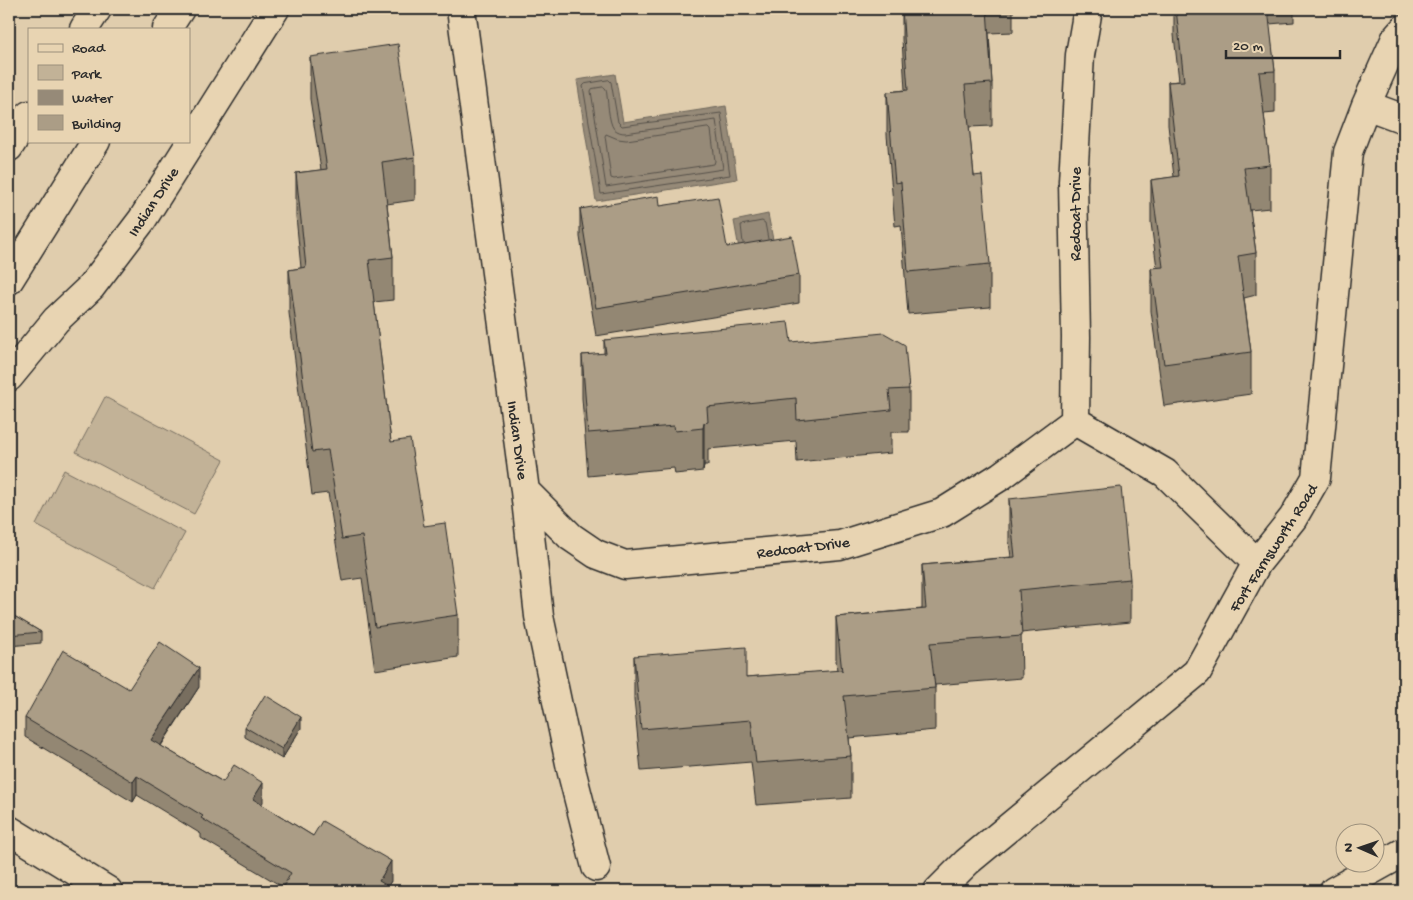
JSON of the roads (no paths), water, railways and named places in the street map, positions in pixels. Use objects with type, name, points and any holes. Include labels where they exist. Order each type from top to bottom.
[{"type":"street","points":[[85,28],[97,9]]},
{"type":"street","points":[[169,28],[180,9]]},
{"type":"street","name":"Indian Drive","points":[[9,377],[56,320],[91,287],[142,220],[275,9]]},
{"type":"street","name":"Indian Drive","points":[[462,9],[525,491],[539,616],[572,773],[596,867]]},
{"type":"street","name":"Redcoat Drive","points":[[525,491],[571,537],[596,554],[625,565],[840,545],[942,512],[1001,476],[1075,421],[1076,338],[1073,182],[1080,55],[1088,9]]},
{"type":"street","name":"Fort Farnsworth Road","points":[[938,891],[967,862],[1197,672],[1257,563],[1293,518],[1316,478],[1348,152],[1366,105],[1396,38],[1404,29]]},
{"type":"street","points":[[1366,105],[1404,119]]},
{"type":"street","points":[[9,147],[28,118]]},
{"type":"street","points":[[9,280],[95,142]]},
{"type":"street","points":[[1075,421],[1165,473],[1257,563]]},
{"type":"street","points":[[9,830],[108,891]]},
{"type":"street","points":[[1334,891],[1404,852]]},
{"type":"water","points":[[615,74],[623,122],[726,106],[737,179],[596,201],[577,80]]},
{"type":"water","points":[[768,214],[775,250],[740,254],[734,221]]}]
